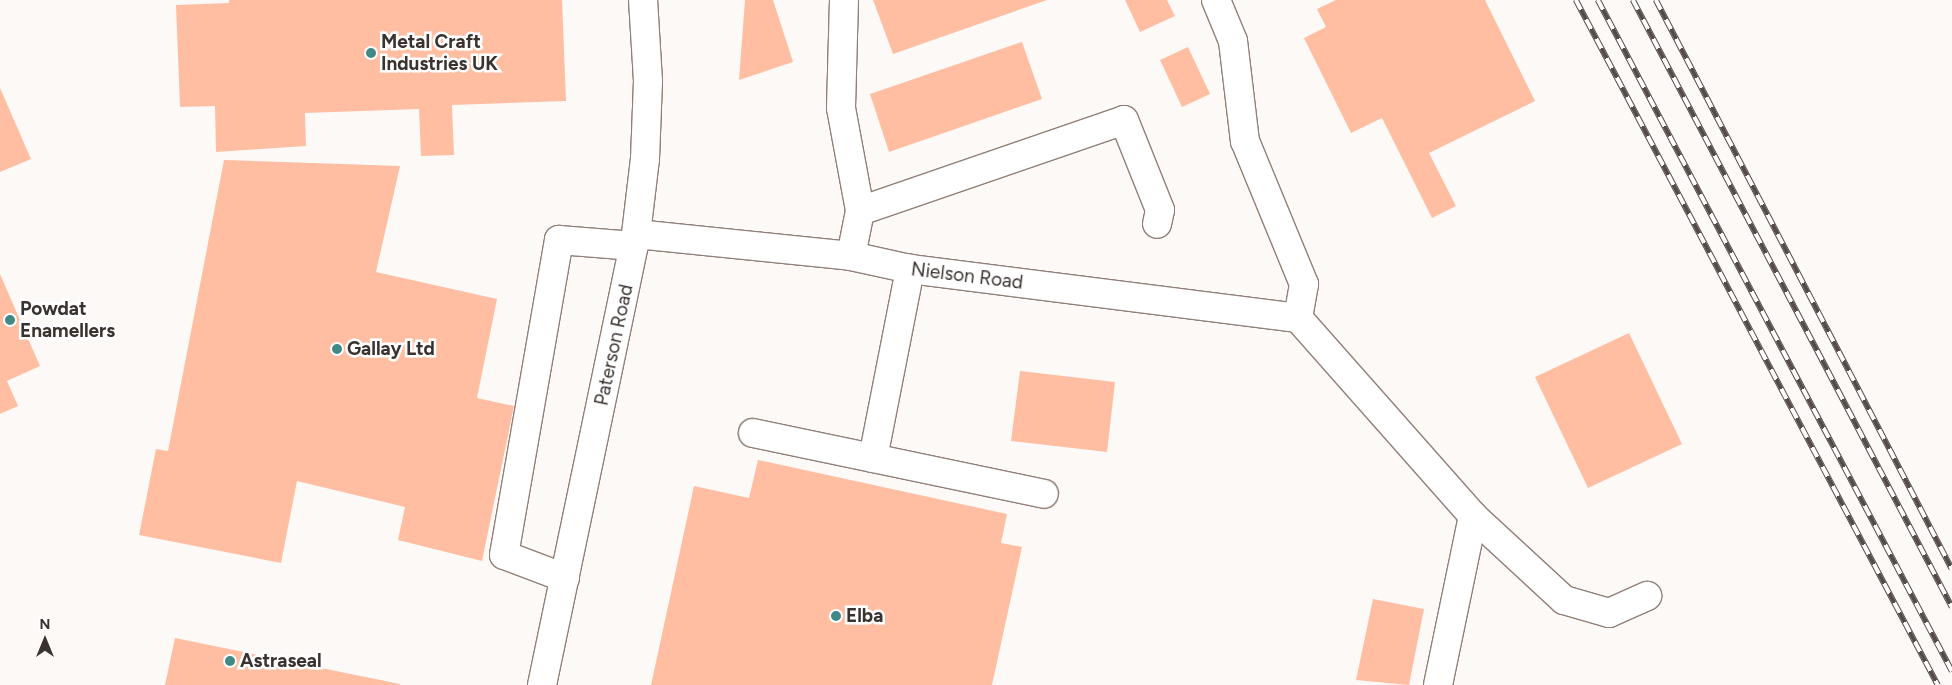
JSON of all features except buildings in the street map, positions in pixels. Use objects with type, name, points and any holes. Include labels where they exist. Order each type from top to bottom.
[{"type":"street","name":"Paterson Road","points":[[542,685],[635,240],[647,91],[642,0]]},
{"type":"street","points":[[844,0],[841,108],[860,211],[851,256]]},
{"type":"street","points":[[1216,0],[1233,41],[1245,141],[1304,284],[1298,318],[1473,516],[1564,600],[1610,613],[1647,596]]},
{"type":"street","points":[[860,211],[1124,120],[1160,210],[1157,224]]},
{"type":"street","name":"Nielson Road","points":[[565,578],[504,555],[559,240],[635,240],[851,256],[910,269],[1298,318]]},
{"type":"street","points":[[873,458],[910,269]]},
{"type":"street","points":[[753,433],[1044,494]]},
{"type":"street","points":[[1438,685],[1473,516]]},
{"type":"railway","points":[[1576,0],[1938,685]]},
{"type":"railway","points":[[1598,0],[1952,671]]},
{"type":"railway","points":[[1633,0],[1952,607]]},
{"type":"railway","points":[[1656,0],[1952,569]]},
{"type":"place","name":"Metal Craft Industries UK","points":[[371,53]]},
{"type":"place","name":"Powdat Enamellers","points":[[10,320]]},
{"type":"place","name":"Gallay Ltd","points":[[337,349]]},
{"type":"place","name":"Elba","points":[[836,616]]},
{"type":"place","name":"Astraseal","points":[[230,661]]}]
